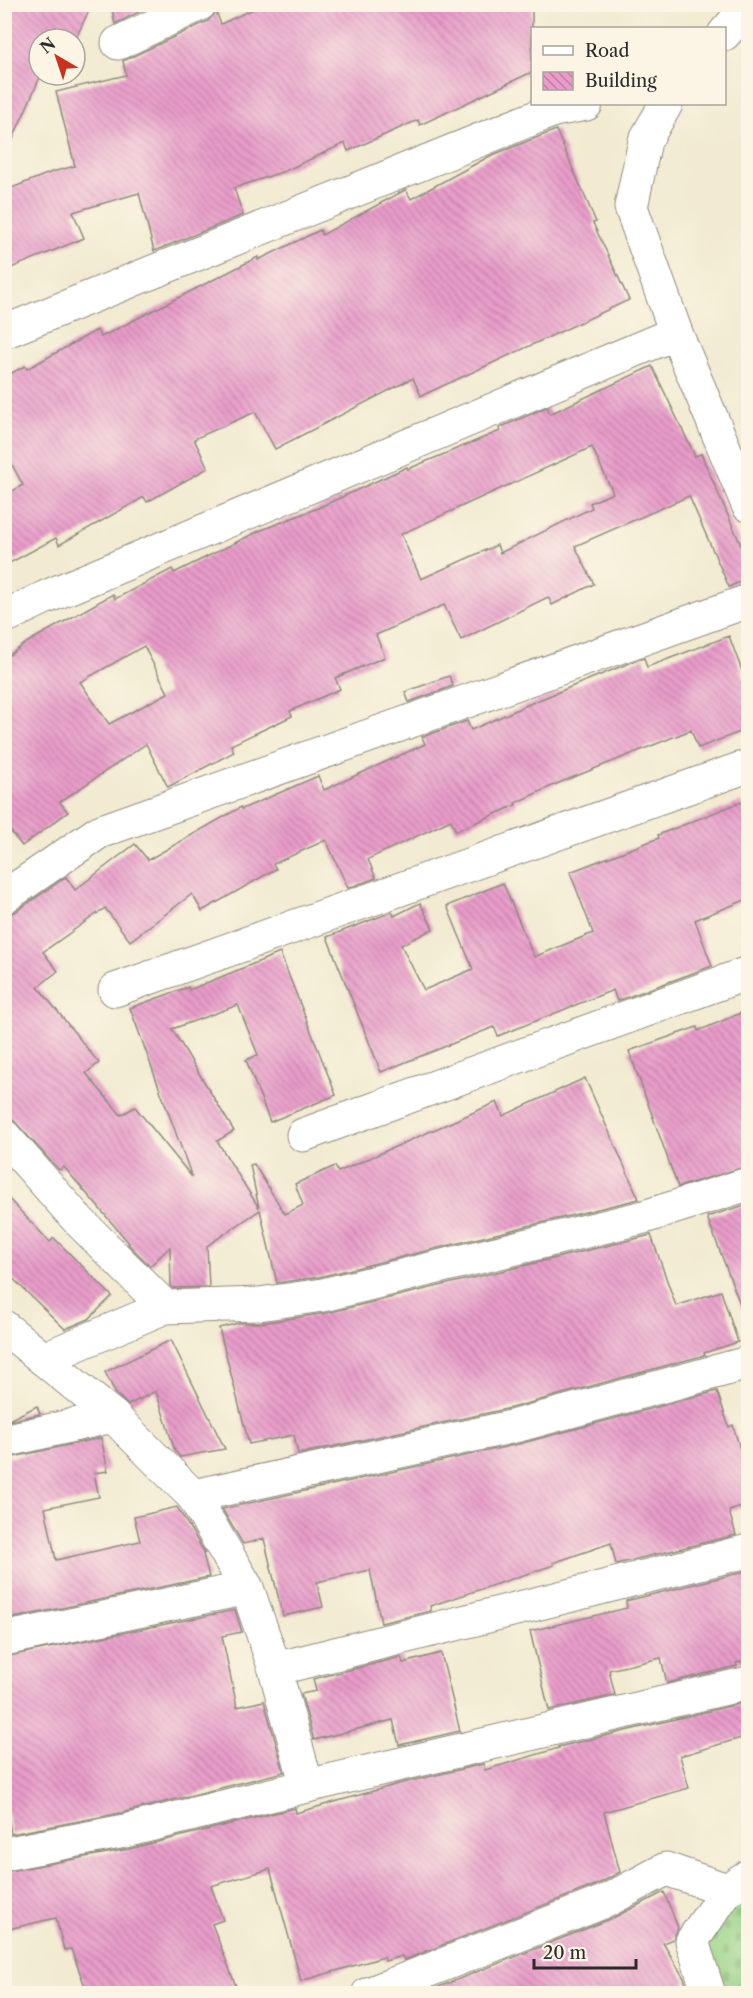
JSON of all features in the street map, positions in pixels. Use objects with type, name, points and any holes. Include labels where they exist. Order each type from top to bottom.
[{"type":"street","points":[[118,43],[200,4]]},
{"type":"street","points":[[726,32],[748,6]]},
{"type":"street","points":[[4,332],[554,110],[581,105]]},
{"type":"street","points":[[665,105],[645,141],[631,207],[676,333],[748,505]]},
{"type":"street","points":[[4,617],[46,597],[676,333]]},
{"type":"street","points":[[4,897],[99,832],[748,602]]},
{"type":"street","points":[[115,990],[748,766]]},
{"type":"street","points":[[303,1135],[748,973]]},
{"type":"street","points":[[4,1136],[78,1220],[165,1307]]},
{"type":"street","points":[[43,1359],[165,1307],[259,1304],[323,1295],[644,1217],[748,1184]]},
{"type":"street","points":[[4,1327],[113,1416],[193,1496],[247,1588],[275,1669],[307,1785]]},
{"type":"street","points":[[193,1496],[516,1426],[748,1363]]},
{"type":"street","points":[[4,1441],[113,1416]]},
{"type":"street","points":[[275,1669],[748,1551]]},
{"type":"street","points":[[4,1639],[247,1588]]},
{"type":"street","points":[[4,1854],[125,1831],[307,1785],[748,1683]]},
{"type":"street","points":[[368,1994],[606,1901],[666,1869],[738,1883],[692,1941],[709,1994]]},
{"type":"green space","points":[[748,1876],[748,1993],[709,1993],[692,1941]]},
{"type":"building","points":[[15,4],[92,4],[81,27],[27,27],[27,87],[36,87],[4,159],[4,26]]},
{"type":"building","points":[[111,4],[155,4],[115,24]]},
{"type":"building","points":[[264,4],[532,4],[531,72],[420,125],[418,120],[348,151],[345,143],[285,171],[234,188],[243,215],[154,251],[139,193],[73,212],[84,238],[4,271],[4,191],[52,172],[75,166],[56,92],[87,87],[87,84],[126,75],[123,61],[208,21],[216,12],[221,24]]},
{"type":"building","points":[[556,130],[596,222],[593,223],[629,300],[421,396],[413,378],[275,449],[255,412],[194,439],[208,468],[147,502],[144,497],[59,545],[56,538],[4,566],[4,496],[23,485],[4,450],[4,377],[25,366],[27,369],[97,330],[101,337],[258,257],[258,260],[320,230],[322,235],[405,190],[411,199],[490,156]]},
{"type":"building","points":[[652,366],[695,456],[701,454],[748,561],[748,578],[729,587],[689,496],[575,546],[594,584],[552,605],[548,597],[461,640],[444,605],[376,635],[385,657],[335,678],[340,689],[290,711],[292,716],[231,745],[234,752],[168,787],[146,744],[60,802],[68,812],[22,846],[4,823],[4,659],[28,642],[113,594],[115,599],[172,569],[174,573],[259,531],[318,508],[407,467],[408,469],[500,431],[499,428],[547,407],[550,414]],"holes":[[[592,447],[613,493],[590,503],[592,508],[500,553],[497,545],[421,579],[401,534]],[[144,646],[168,693],[109,724],[80,682]]]},
{"type":"building","points":[[729,636],[748,687],[748,729],[698,748],[691,730],[554,785],[515,803],[516,805],[456,831],[451,820],[368,859],[376,878],[348,888],[326,840],[273,864],[276,869],[202,911],[192,894],[130,941],[105,908],[43,952],[58,971],[38,987],[99,1063],[86,1073],[121,1115],[135,1107],[192,1177],[130,1008],[188,987],[189,990],[280,953],[336,1095],[270,1122],[246,1060],[258,1055],[238,1005],[172,1029],[234,1131],[217,1141],[259,1208],[250,1165],[254,1164],[285,1214],[303,1205],[295,1184],[335,1166],[338,1172],[497,1102],[503,1116],[585,1078],[639,1199],[319,1277],[277,1283],[260,1210],[207,1246],[209,1287],[173,1288],[171,1286],[170,1247],[150,1266],[128,1244],[64,1167],[59,1170],[4,1110],[4,916],[15,912],[66,877],[75,890],[135,844],[148,860],[241,807],[242,809],[318,776],[324,790],[425,744],[422,737],[467,721],[471,730],[632,662],[644,658],[647,667]]},
{"type":"building","points":[[449,676],[453,686],[409,702],[405,692]]},
{"type":"building","points":[[741,802],[748,820],[748,899],[695,920],[712,966],[617,1001],[613,990],[498,1036],[494,1027],[381,1072],[327,937],[392,912],[394,916],[420,903],[433,929],[401,945],[424,990],[473,969],[447,906],[503,883],[534,957],[593,933],[570,872],[659,838],[658,835]]},
{"type":"building","points":[[748,1010],[748,1166],[678,1187],[629,1051],[697,1027],[698,1031]]},
{"type":"building","points":[[4,1194],[50,1242],[54,1238],[112,1296],[89,1319],[65,1329],[4,1270]]},
{"type":"building","points":[[748,1204],[748,1319],[746,1320],[707,1217]]},
{"type":"building","points":[[651,1235],[676,1306],[721,1291],[738,1342],[704,1353],[705,1355],[511,1408],[298,1454],[294,1435],[249,1444],[219,1328],[239,1323],[261,1323],[327,1313]]},
{"type":"building","points":[[171,1340],[225,1449],[180,1457],[175,1451],[156,1391],[128,1405],[116,1394],[105,1372]]},
{"type":"building","points":[[717,1391],[729,1427],[733,1425],[748,1477],[748,1505],[729,1511],[736,1535],[616,1564],[611,1543],[553,1563],[554,1565],[430,1606],[431,1611],[381,1623],[370,1570],[317,1582],[323,1607],[283,1616],[264,1539],[243,1544],[222,1509],[519,1444]]},
{"type":"building","points":[[37,1406],[40,1414],[5,1422]]},
{"type":"building","points":[[101,1438],[108,1471],[94,1473],[99,1497],[45,1508],[56,1560],[140,1541],[134,1517],[177,1507],[205,1553],[203,1554],[209,1577],[4,1620],[4,1459]]},
{"type":"building","points":[[747,1571],[748,1660],[736,1663],[737,1666],[667,1683],[661,1658],[609,1670],[615,1695],[549,1710],[530,1631],[627,1608],[626,1601]]},
{"type":"building","points":[[235,1610],[242,1632],[222,1636],[237,1707],[264,1701],[284,1772],[121,1813],[11,1834],[4,1793],[4,1657]]},
{"type":"building","points":[[441,1653],[460,1731],[399,1745],[393,1720],[314,1740],[301,1694],[316,1691],[313,1679],[401,1657],[403,1663]]},
{"type":"building","points":[[747,1702],[748,1736],[680,1756],[689,1788],[604,1812],[620,1872],[598,1884],[404,1960],[402,1956],[385,1961],[384,1957],[301,1981],[270,1869],[211,1886],[223,1920],[212,1924],[239,1994],[88,1994],[71,1949],[64,1950],[56,1918],[4,1930],[4,1872],[129,1849],[295,1808],[296,1813],[398,1784],[483,1764],[485,1770],[558,1747]]},
{"type":"building","points":[[664,1892],[678,1928],[673,1939],[663,1943],[684,1978],[689,1994],[421,1994],[613,1918]]}]
